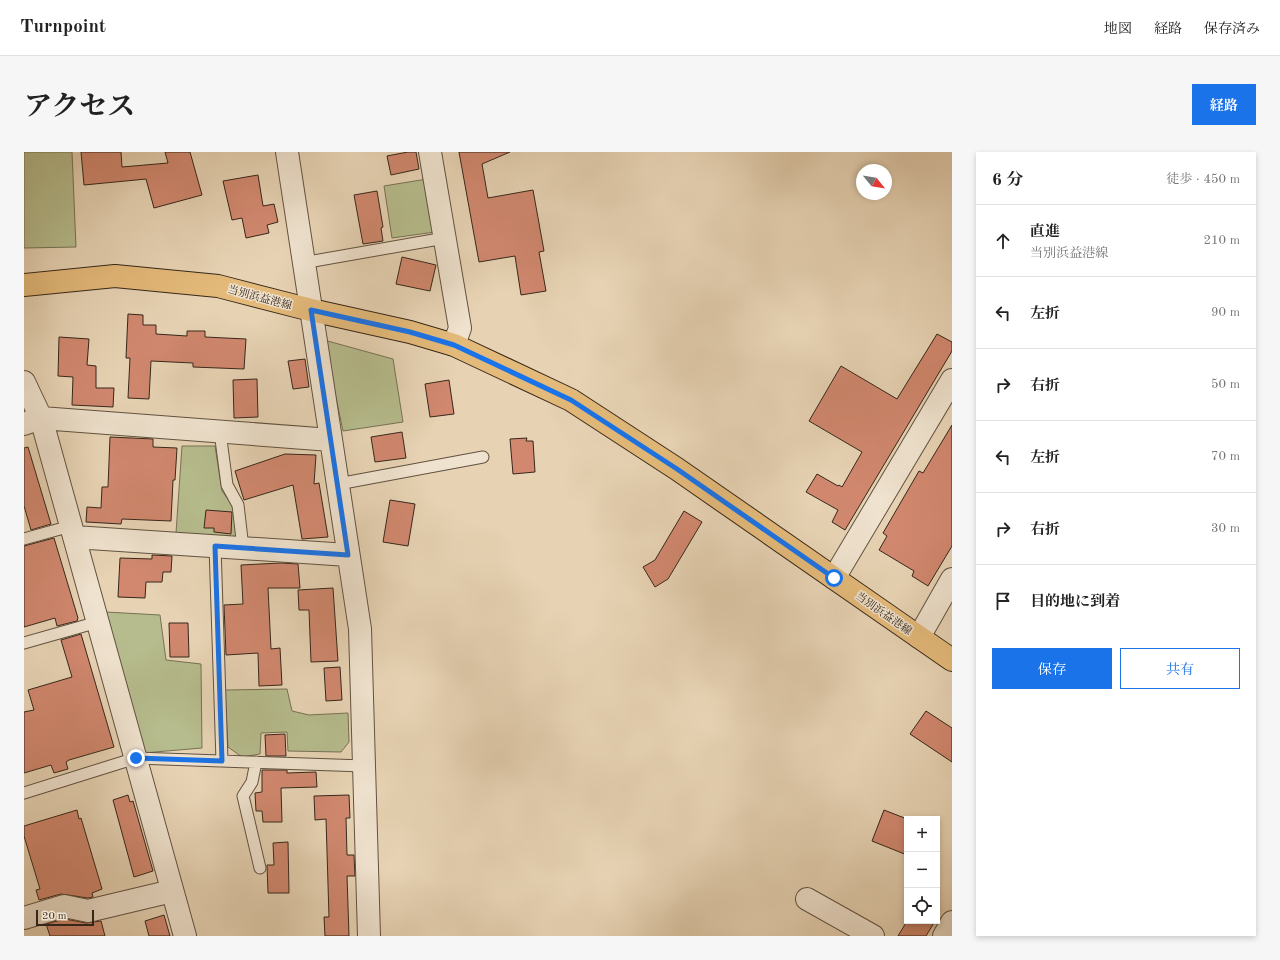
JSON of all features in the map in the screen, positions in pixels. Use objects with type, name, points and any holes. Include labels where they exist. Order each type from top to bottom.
[{"type":"main road","name":"当別浜益港線","points":[[24,285],[115,276],[218,286],[311,310],[410,332],[454,345],[571,400],[677,469],[952,660]]},
{"type":"street","points":[[287,152],[302,263],[311,310],[360,629],[369,936]]},
{"type":"street","points":[[430,152],[460,328],[454,345]]},
{"type":"street","points":[[834,578],[952,380]]},
{"type":"street","points":[[24,382],[32,421],[72,532],[185,936]]},
{"type":"street","points":[[32,421],[330,440]]},
{"type":"street","points":[[72,532],[215,546],[348,555]]},
{"type":"street","points":[[919,637],[952,579]]},
{"type":"street","points":[[24,918],[64,906],[88,911],[172,891]]},
{"type":"street","points":[[807,899],[873,936]]},
{"type":"street","points":[[944,936],[952,922]]},
{"type":"lane","points":[[302,263],[445,238]]},
{"type":"lane","points":[[220,432],[227,485],[238,505],[243,548]]},
{"type":"lane","points":[[338,484],[483,457]]},
{"type":"lane","points":[[24,539],[72,532]]},
{"type":"lane","points":[[215,546],[222,761]]},
{"type":"lane","points":[[24,643],[98,622]]},
{"type":"lane","points":[[24,793],[136,758],[364,766]]},
{"type":"lane","points":[[256,762],[252,782],[243,796],[260,868]]},
{"type":"green space","points":[[24,152],[72,152],[76,247],[24,248]]},
{"type":"green space","points":[[427,179],[435,232],[392,238],[384,186]]},
{"type":"green space","points":[[324,340],[393,359],[403,422],[343,431]]},
{"type":"green space","points":[[182,446],[215,446],[222,491],[235,509],[238,537],[176,533]]},
{"type":"green space","points":[[106,612],[160,615],[166,660],[201,664],[202,748],[143,753]]},
{"type":"green space","points":[[287,689],[292,711],[309,715],[348,713],[349,742],[341,752],[288,751],[287,732],[261,733],[260,754],[242,757],[228,747],[225,690]]},
{"type":"building","points":[[81,152],[121,152],[122,167],[168,163],[165,152],[190,152],[202,195],[154,208],[146,179],[84,185]]},
{"type":"building","points":[[416,152],[419,169],[391,175],[387,156]]},
{"type":"building","points":[[459,152],[510,152],[482,164],[488,198],[533,190],[544,251],[539,252],[546,291],[521,295],[515,256],[479,262]]},
{"type":"building","points":[[258,175],[263,206],[274,204],[278,222],[267,225],[269,233],[246,238],[242,218],[232,220],[223,181]]},
{"type":"building","points":[[377,191],[383,227],[381,228],[383,241],[363,244],[354,195]]},
{"type":"building","points":[[402,257],[436,265],[430,291],[396,284]]},
{"type":"building","points":[[128,314],[143,315],[143,325],[156,325],[156,334],[187,336],[187,331],[205,331],[205,337],[246,339],[244,369],[193,367],[193,363],[151,361],[149,399],[128,398],[130,358],[126,358]]},
{"type":"building","points":[[937,334],[952,342],[952,351],[845,530],[832,522],[838,510],[806,492],[817,474],[842,487],[862,452],[809,421],[841,366],[897,399]]},
{"type":"building","points":[[59,337],[89,339],[87,365],[96,366],[96,388],[114,388],[113,407],[72,405],[73,377],[58,376]]},
{"type":"building","points":[[305,359],[309,387],[293,389],[288,361]]},
{"type":"building","points":[[257,379],[258,417],[234,418],[233,380]]},
{"type":"building","points":[[449,380],[454,414],[430,417],[425,384]]},
{"type":"building","points":[[952,425],[952,546],[928,586],[912,576],[914,571],[879,550],[887,536],[883,533],[919,471],[923,473]]},
{"type":"building","points":[[402,432],[406,458],[375,462],[371,437]]},
{"type":"building","points":[[110,437],[153,439],[153,447],[177,448],[175,480],[173,480],[171,521],[122,519],[121,524],[86,522],[87,507],[101,508],[102,487],[108,487]]},
{"type":"building","points":[[527,438],[526,441],[533,441],[535,472],[513,474],[510,439]]},
{"type":"building","points":[[28,447],[51,524],[31,530],[24,506],[24,448]]},
{"type":"building","points":[[285,454],[316,455],[314,484],[319,483],[328,537],[302,539],[293,485],[244,500],[235,471]]},
{"type":"building","points":[[390,500],[415,504],[408,546],[383,542]]},
{"type":"building","points":[[206,510],[232,512],[231,534],[214,532],[214,528],[204,528]]},
{"type":"building","points":[[684,511],[702,522],[668,579],[655,587],[643,567],[655,560]]},
{"type":"building","points":[[54,538],[78,618],[77,621],[57,626],[55,618],[24,627],[24,546]]},
{"type":"building","points":[[152,555],[172,556],[171,572],[163,572],[162,582],[146,582],[145,598],[118,597],[120,558],[152,559]]},
{"type":"building","points":[[281,563],[298,564],[300,588],[268,588],[271,649],[280,648],[282,685],[259,686],[258,653],[226,655],[224,605],[243,604],[241,565]]},
{"type":"building","points":[[333,588],[338,661],[311,662],[309,610],[299,610],[298,590]]},
{"type":"building","points":[[169,623],[188,623],[189,657],[170,657]]},
{"type":"building","points":[[81,634],[114,747],[69,760],[66,762],[68,769],[54,773],[51,765],[24,773],[24,712],[34,710],[28,690],[72,677],[61,640]]},
{"type":"building","points":[[340,667],[342,700],[326,701],[324,668]]},
{"type":"building","points":[[926,711],[952,728],[952,762],[910,734]]},
{"type":"building","points":[[285,734],[286,756],[266,756],[265,735]]},
{"type":"building","points":[[262,770],[287,770],[287,773],[316,772],[317,787],[281,788],[282,822],[263,822],[262,811],[256,811],[255,793],[262,792]]},
{"type":"building","points":[[128,795],[130,802],[133,801],[153,871],[134,877],[113,800]]},
{"type":"building","points":[[349,795],[350,818],[346,818],[347,855],[354,855],[355,876],[347,876],[349,936],[325,936],[324,917],[329,917],[326,819],[315,820],[314,796]]},
{"type":"building","points":[[77,810],[79,819],[81,818],[102,889],[92,893],[93,897],[88,898],[61,894],[39,900],[36,890],[40,889],[24,836],[24,826]]},
{"type":"building","points":[[884,810],[904,818],[904,854],[872,841]]},
{"type":"building","points":[[288,842],[289,893],[268,893],[267,865],[274,865],[273,843]]},
{"type":"building","points":[[164,915],[170,936],[149,936],[145,921]]},
{"type":"building","points":[[65,919],[86,923],[101,921],[105,936],[50,936],[46,924]]},
{"type":"building","points":[[905,924],[933,924],[926,936],[898,936]]},
{"type":"route","points":[[136,758],[222,761],[215,546],[348,555],[311,310],[410,332],[454,345],[571,400],[677,469],[834,578]]}]
